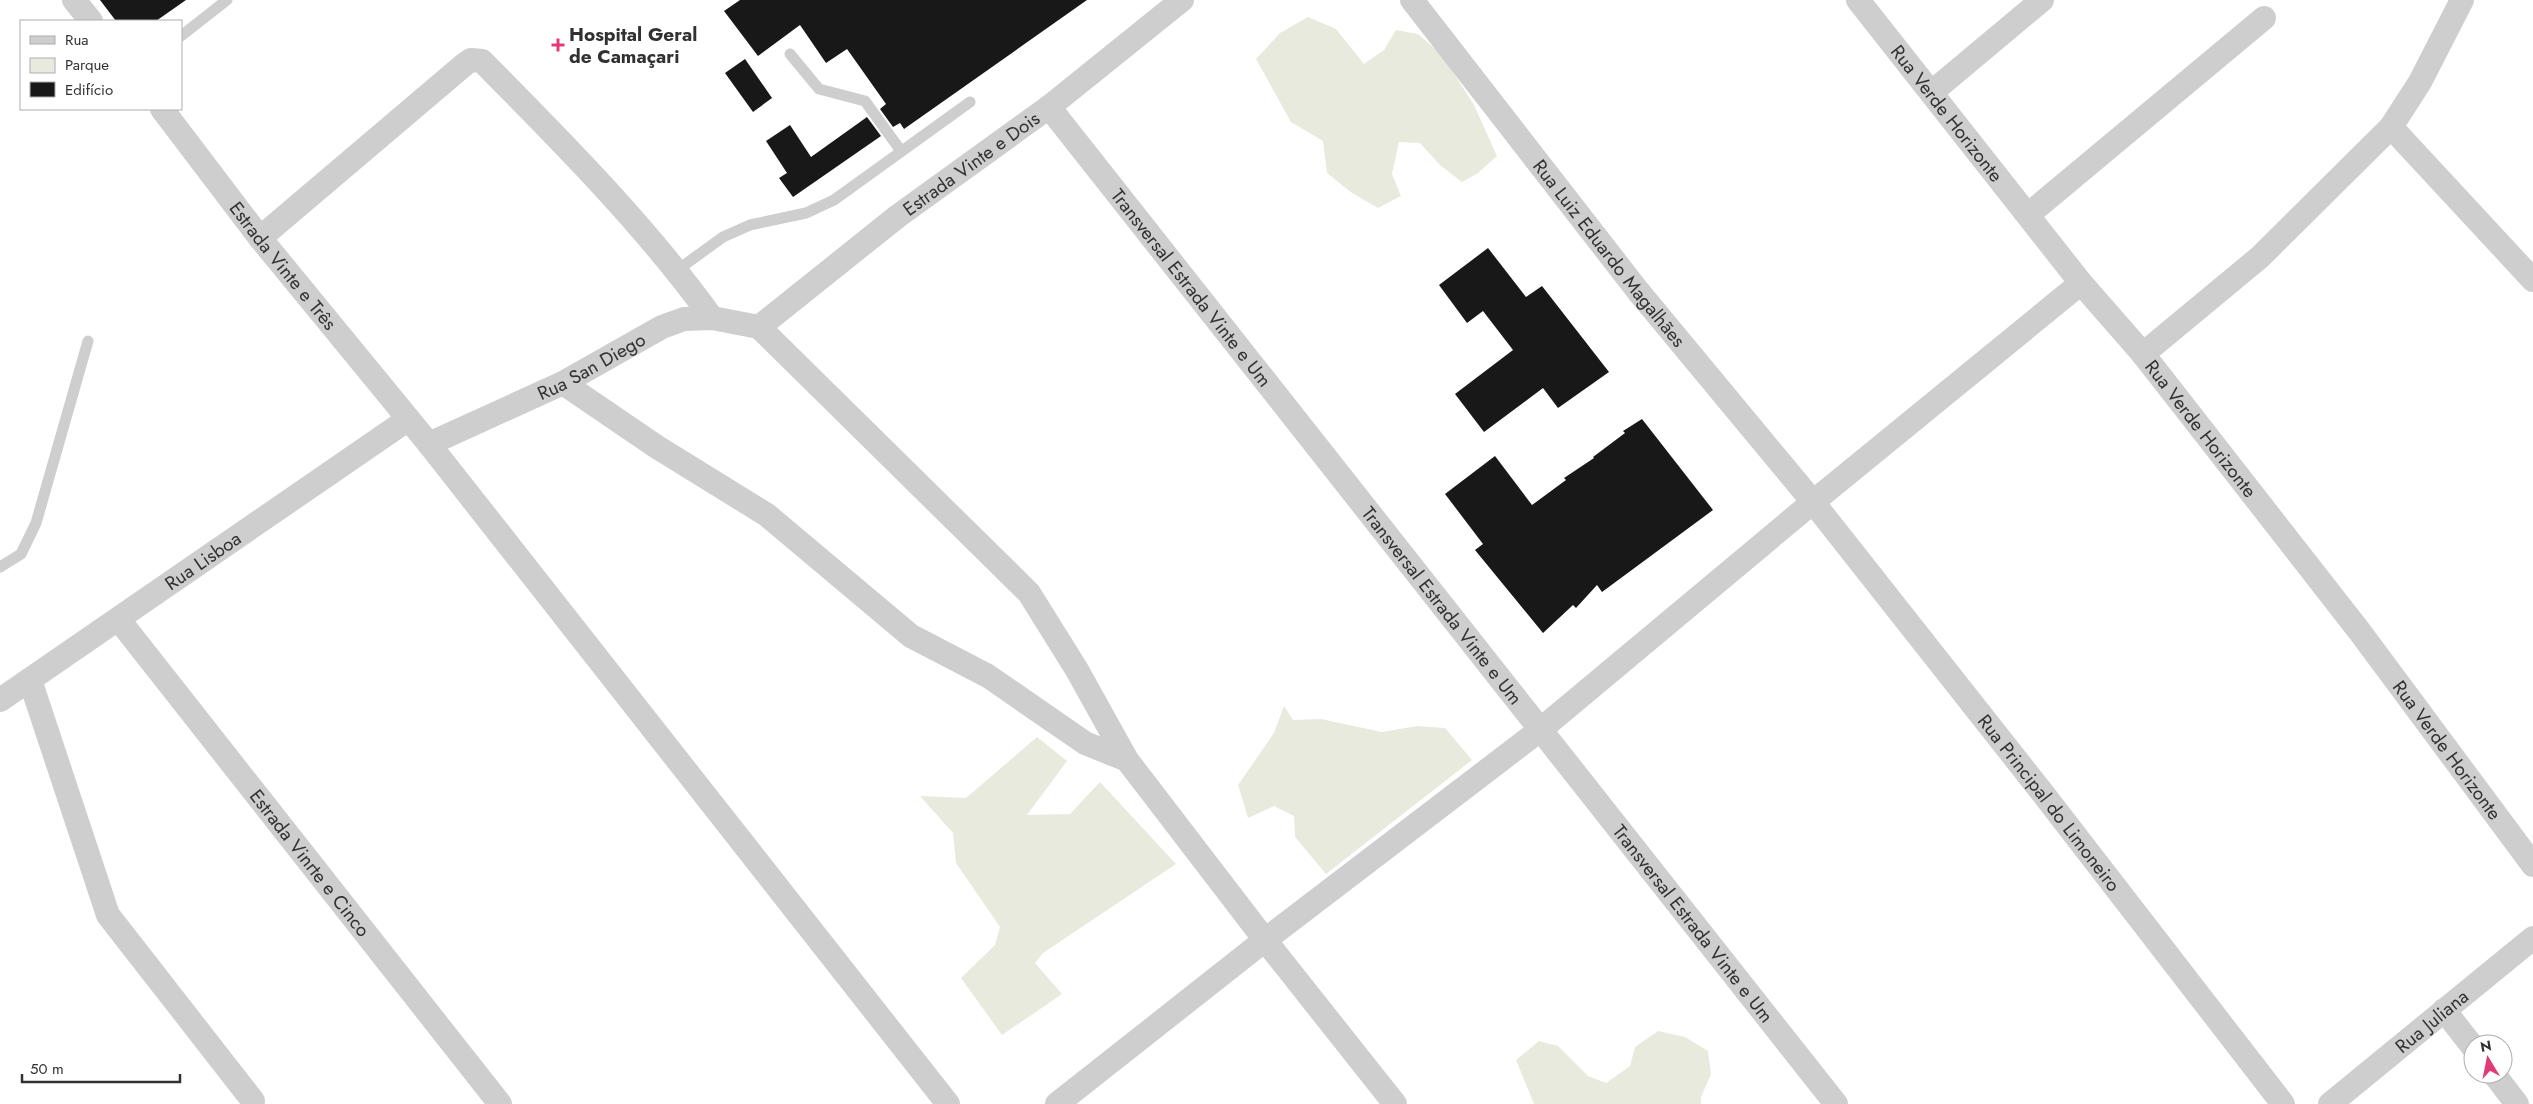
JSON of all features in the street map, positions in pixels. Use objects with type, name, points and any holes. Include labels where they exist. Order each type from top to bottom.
[{"type":"street","points":[[74,0],[90,20]]},
{"type":"street","name":"Estrada Vinte e Dois","points":[[759,327],[898,216],[1049,107],[1182,0]]},
{"type":"street","name":"Rua Luiz Eduardo Magalhães","points":[[1412,0],[1638,291],[1813,502]]},
{"type":"street","name":"Rua Verde Horizonte","points":[[1858,0],[2081,282],[2143,354],[2360,632],[2533,865]]},
{"type":"street","points":[[1932,92],[2042,0]]},
{"type":"street","points":[[2143,354],[2260,257],[2391,127],[2420,82],[2462,0]]},
{"type":"street","points":[[2029,214],[2264,18]]},
{"type":"street","points":[[260,238],[465,64],[476,59],[482,61],[552,132],[676,271],[712,318]]},
{"type":"street","name":"Transversal Estrada Vinte e Um","points":[[1049,107],[1299,421],[1540,730],[1836,1104]]},
{"type":"street","name":"Estrada Vinte e Três","points":[[163,110],[260,238],[407,420],[429,444],[948,1104]]},
{"type":"street","points":[[2391,127],[2533,280]]},
{"type":"street","points":[[1057,1104],[1265,940],[1540,730],[2081,282]]},
{"type":"street","name":"Rua San Diego","points":[[429,444],[563,382],[662,327],[684,319],[712,318],[759,327]]},
{"type":"street","points":[[759,327],[1029,593],[1077,670],[1127,760],[1394,1104]]},
{"type":"street","points":[[563,382],[657,447],[767,515],[911,636],[988,676],[1085,743],[1127,760]]},
{"type":"street","name":"Rua Lisboa","points":[[0,700],[119,620],[407,420]]},
{"type":"street","name":"Rua Principal do Limoneiro","points":[[1813,502],[2048,798],[2283,1104]]},
{"type":"street","name":"Estrada Vinrte e Cinco","points":[[119,620],[500,1104]]},
{"type":"street","points":[[30,680],[108,915],[253,1101]]},
{"type":"street","name":"Rua Juliana","points":[[2330,1104],[2533,938]]},
{"type":"street","points":[[2444,1010],[2463,1034]]},
{"type":"street","points":[[2501,1084],[2516,1104]]},
{"type":"lane","points":[[182,35],[226,0]]},
{"type":"lane","points":[[790,54],[819,89],[865,101],[901,151]]},
{"type":"lane","points":[[676,271],[723,237],[750,225],[806,214],[834,200],[970,102]]},
{"type":"lane","points":[[0,567],[21,554],[36,523],[88,341]]},
{"type":"green space","points":[[1308,17],[1336,29],[1364,64],[1384,50],[1396,30],[1418,34],[1442,55],[1474,105],[1497,156],[1478,173],[1462,182],[1440,165],[1420,143],[1399,142],[1392,174],[1401,196],[1378,208],[1352,193],[1327,173],[1323,141],[1291,122],[1256,59],[1280,33]]},
{"type":"green space","points":[[1284,706],[1293,720],[1321,719],[1382,732],[1417,726],[1445,728],[1472,760],[1326,874],[1295,837],[1294,816],[1274,806],[1248,818],[1238,785],[1274,733]]},
{"type":"green space","points":[[1037,737],[1067,761],[1027,815],[1070,814],[1100,782],[1176,864],[1043,953],[1035,963],[1062,994],[1002,1035],[961,978],[995,945],[1000,927],[956,863],[953,833],[920,796],[966,798]]},
{"type":"green space","points":[[1658,1031],[1685,1037],[1708,1051],[1711,1074],[1701,1097],[1701,1104],[1534,1104],[1516,1060],[1539,1041],[1558,1046],[1588,1076],[1606,1083],[1630,1066],[1635,1047]]},
{"type":"building","points":[[100,0],[186,0],[157,20],[115,20]]},
{"type":"building","points":[[740,0],[1087,0],[904,129],[900,123],[893,127],[880,109],[886,104],[847,49],[826,63],[800,25],[758,56],[724,11]]},
{"type":"building","points":[[745,59],[772,98],[753,112],[725,73]]},
{"type":"building","points":[[867,117],[881,136],[793,197],[779,178],[787,173],[766,141],[790,125],[811,157]]},
{"type":"building","points":[[1488,248],[1526,297],[1542,286],[1609,372],[1558,408],[1543,388],[1484,432],[1455,394],[1513,350],[1483,311],[1467,323],[1439,285]]},
{"type":"building","points":[[1642,419],[1713,510],[1602,592],[1597,585],[1576,608],[1573,605],[1543,633],[1475,550],[1483,544],[1445,494],[1495,456],[1532,505],[1566,480],[1564,478],[1594,458],[1625,433],[1623,431]]},
{"type":"place","name":"Hospital Geral de Camaçari","points":[[558,45]]}]
